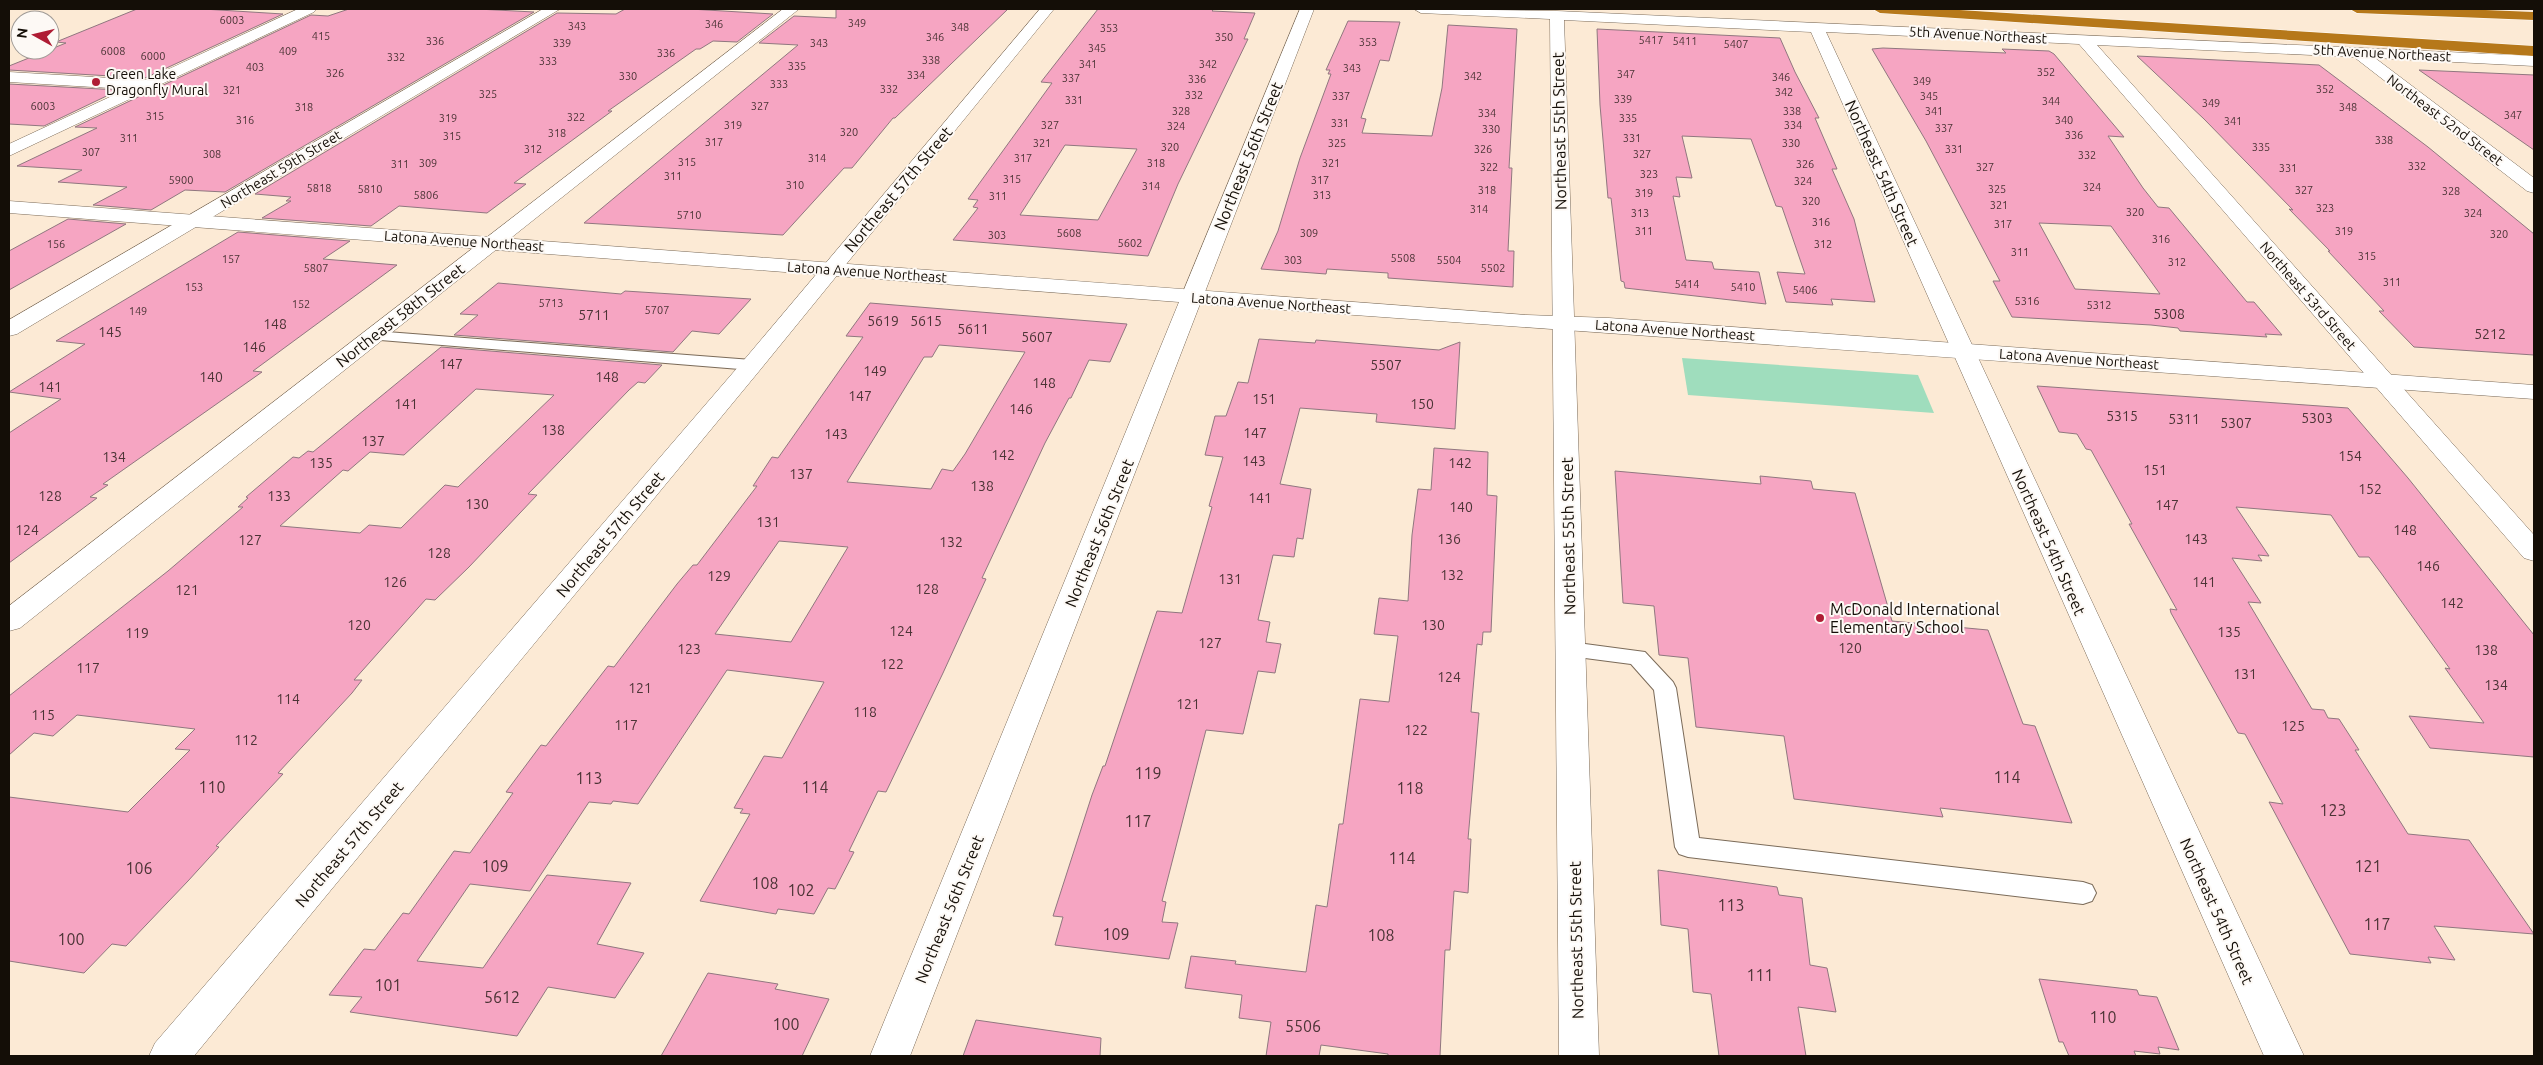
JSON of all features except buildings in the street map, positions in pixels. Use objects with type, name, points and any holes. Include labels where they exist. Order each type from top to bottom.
[{"type":"highway","points":[[1880,9],[2534,51]]},
{"type":"highway","points":[[1927,9],[2375,26]]},
{"type":"highway","points":[[2357,9],[2534,16]]},
{"type":"street","points":[[9,151],[309,9]]},
{"type":"street","name":"Northeast 59th Street","points":[[9,329],[553,9]]},
{"type":"street","name":"Northeast 58th Street","points":[[9,621],[792,9]]},
{"type":"street","name":"Northeast 57th Street","points":[[169,1056],[752,365],[1047,9]]},
{"type":"street","name":"Northeast 56th Street","points":[[890,1056],[1306,9]]},
{"type":"street","name":"5th Avenue Northeast","points":[[1421,9],[2534,61]]},
{"type":"street","name":"Northeast 55th Street","points":[[1557,15],[1579,1056]]},
{"type":"street","name":"Northeast 54th Street","points":[[1816,27],[2284,1056]]},
{"type":"street","name":"Northeast 53rd Street","points":[[2083,39],[2534,552]]},
{"type":"street","name":"Northeast 52nd Street","points":[[2357,52],[2534,187]]},
{"type":"street","points":[[9,77],[146,86]]},
{"type":"street","name":"Latona Avenue Northeast","points":[[9,206],[1192,297],[1962,350],[2534,392]]},
{"type":"lane","points":[[374,336],[752,365]]},
{"type":"lane","points":[[1570,650],[1637,657],[1665,688],[1688,847],[2083,892]]},
{"type":"green space","points":[[1682,358],[1918,375],[1934,413],[1688,395]]},
{"type":"place","name":"Green Lake Dragonfly Mural","points":[[96,82]]},
{"type":"place","name":"McDonald International Elementary School","points":[[1820,618]]}]
